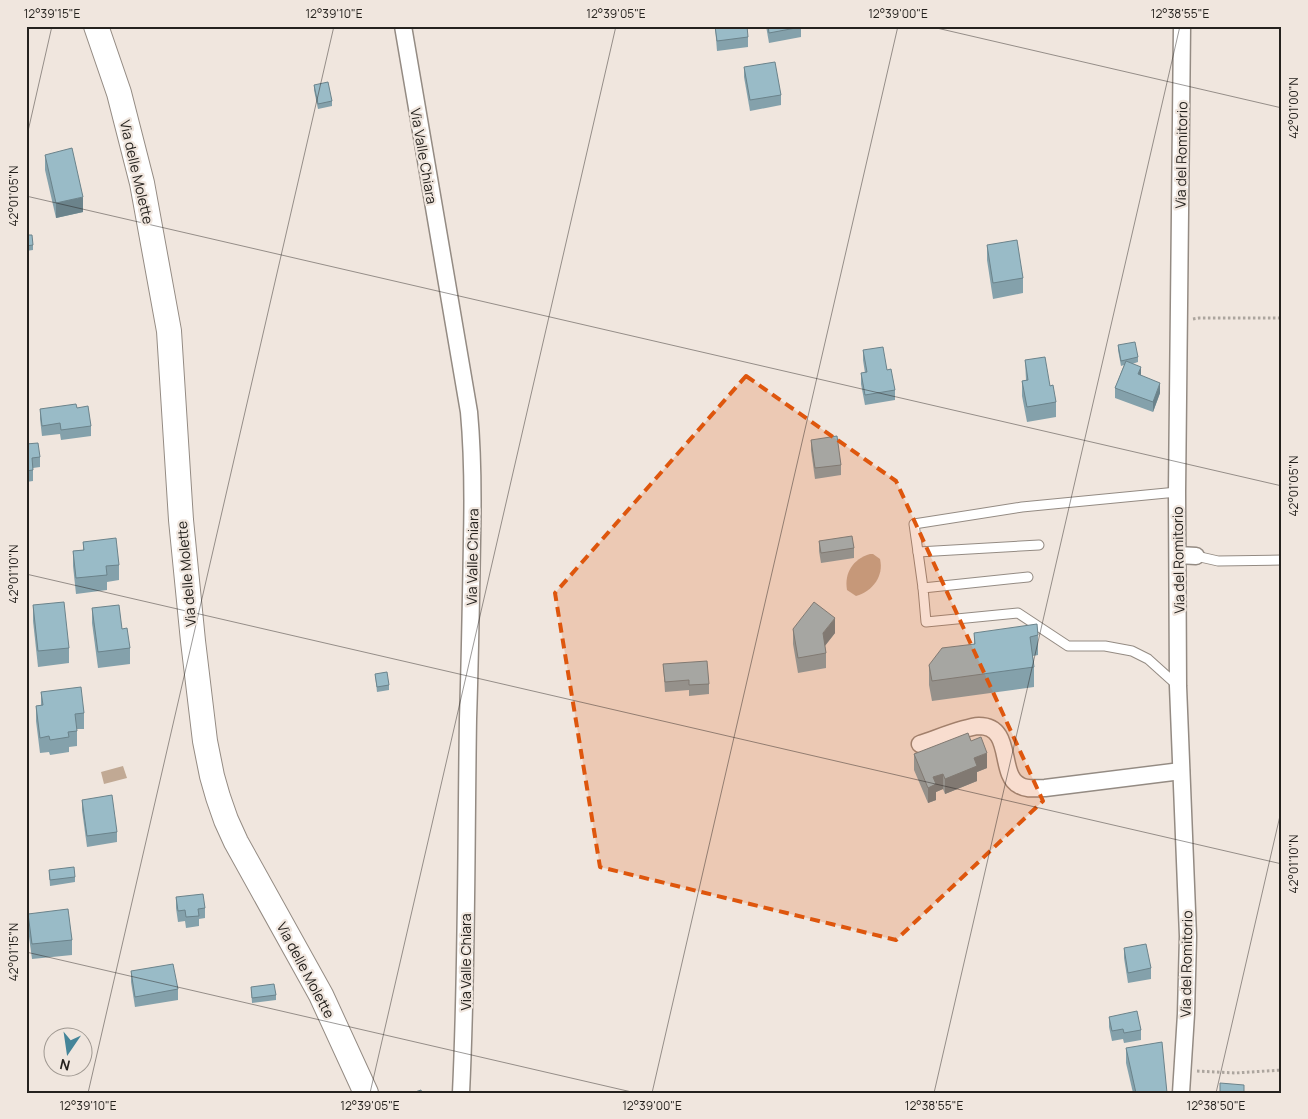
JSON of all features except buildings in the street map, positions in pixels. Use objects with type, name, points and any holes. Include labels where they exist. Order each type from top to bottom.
[{"type":"street","name":"Via delle Molette","points":[[96,26],[119,93],[142,183],[169,331],[181,520],[192,641],[205,741],[212,776],[226,820],[236,842],[320,995],[366,1093]]},
{"type":"street","name":"Via Valle Chiara","points":[[403,26],[471,431],[473,472],[472,578],[465,850],[465,1004],[461,1093]]},
{"type":"street","name":"Via del Romitorio","points":[[1181,1093],[1188,936],[1178,686],[1178,322],[1182,26]]},
{"type":"street","points":[[1178,555],[1196,556]]},
{"type":"street","points":[[920,744],[977,726],[988,728],[999,736],[1014,782],[1022,787],[1029,788],[1045,788],[1181,772]]},
{"type":"lane","points":[[1177,492],[1022,507],[914,524],[926,622],[1018,613],[1068,646],[1105,646],[1132,651],[1148,660],[1178,686]]},
{"type":"lane","points":[[918,552],[1039,545]]},
{"type":"lane","points":[[1196,556],[1218,561],[1282,560]]},
{"type":"lane","points":[[923,588],[1028,577]]},
{"type":"path","points":[[1178,322],[1199,318],[1282,318]]},
{"type":"path","points":[[1181,1072],[1199,1070],[1235,1072],[1282,1070]]},
{"type":"highlighted area","points":[[746,376],[896,481],[1043,801],[896,940],[600,867],[555,593]]},
{"type":"shaded area","points":[[870,554],[880,559],[879,577],[872,587],[856,596],[847,590],[848,572],[854,563]]},
{"type":"shaded area","points":[[123,766],[127,778],[104,784],[101,772]]}]
